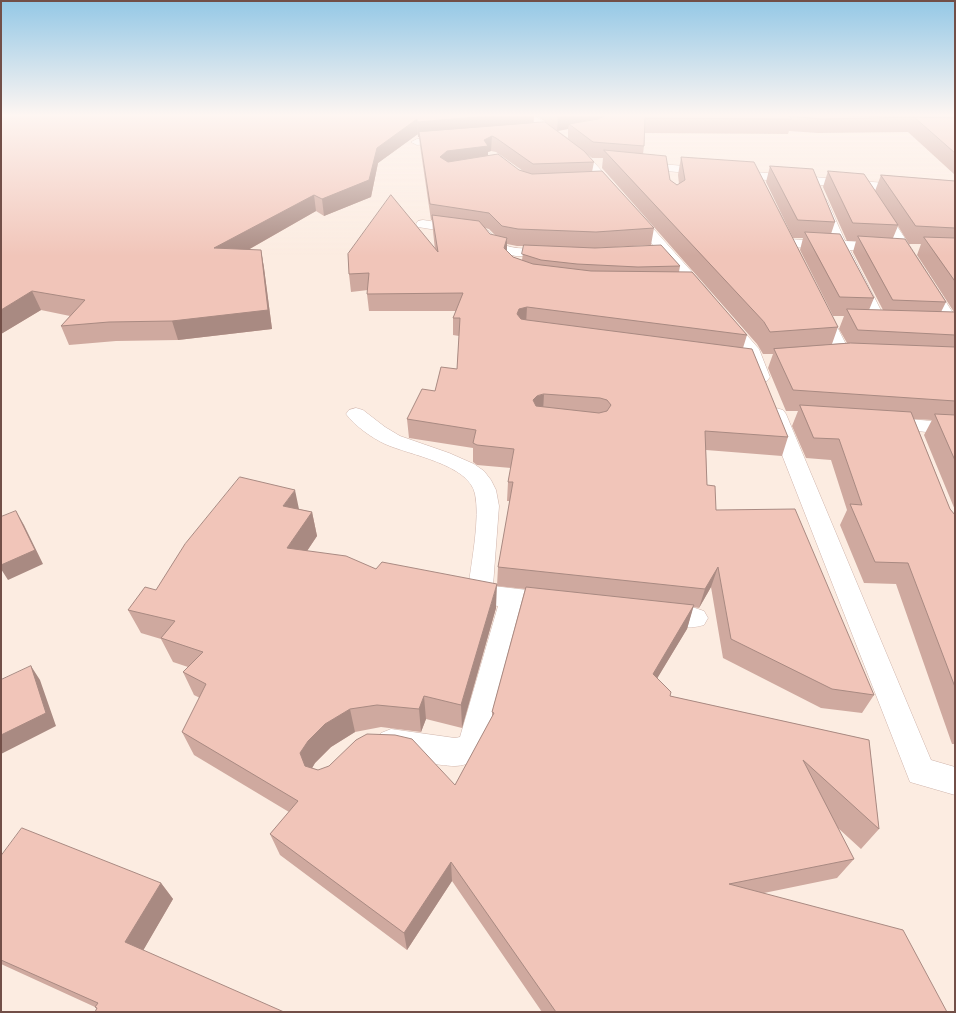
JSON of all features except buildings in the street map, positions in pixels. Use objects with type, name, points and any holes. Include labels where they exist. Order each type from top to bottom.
[{"type":"street","points":[[585,161],[597,172],[657,251],[693,283],[750,349],[921,772],[955,781]]},
{"type":"street","points":[[625,165],[669,168],[757,182],[813,180],[955,193]]},
{"type":"street","points":[[669,168],[672,184]]},
{"type":"street","points":[[813,180],[840,245],[879,322]]},
{"type":"street","points":[[863,185],[950,326]]},
{"type":"street","points":[[423,224],[484,233],[496,247],[515,258],[561,254]]},
{"type":"street","points":[[787,243],[918,249]]},
{"type":"street","points":[[672,284],[693,283]]},
{"type":"street","points":[[811,358],[850,356],[834,322],[813,296]]},
{"type":"street","points":[[862,322],[898,323]]},
{"type":"street","points":[[356,414],[380,433],[402,444],[454,462],[471,472],[482,484],[486,494],[488,506],[480,595]]},
{"type":"street","points":[[777,417],[800,418]]},
{"type":"street","points":[[870,422],[955,428]]},
{"type":"street","points":[[909,425],[917,446]]},
{"type":"street","points":[[448,588],[480,595],[576,605]]},
{"type":"street","points":[[369,742],[383,741],[455,752],[467,750],[472,745],[477,732],[513,598]]},
{"type":"street","points":[[640,612],[695,618]]}]
